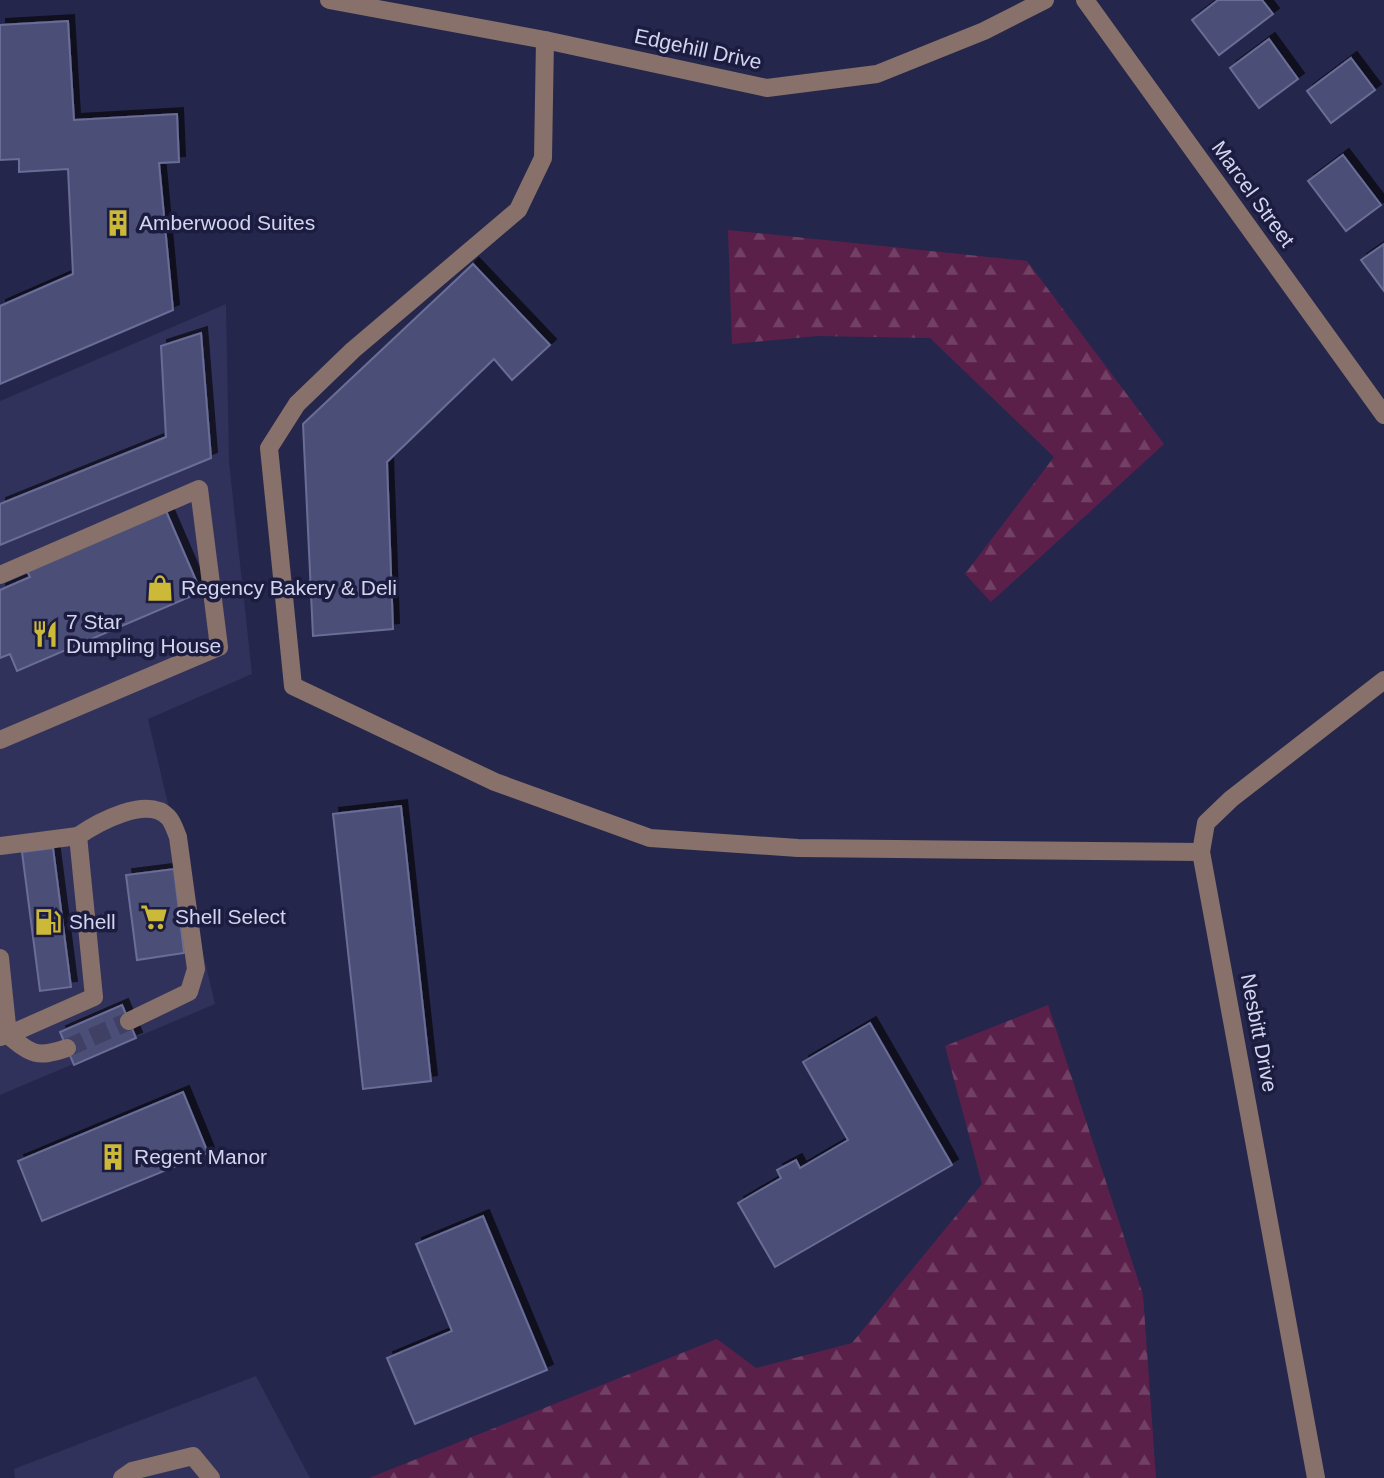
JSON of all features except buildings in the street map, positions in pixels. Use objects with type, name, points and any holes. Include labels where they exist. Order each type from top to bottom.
[{"type":"street","name":"Edgehill Drive","points":[[329,0],[545,40],[768,88],[877,74],[985,31],[1045,0]]},
{"type":"street","name":"Marcel Street","points":[[1085,0],[1384,415]]},
{"type":"street","points":[[545,40],[543,158],[518,210],[353,350],[297,404],[269,448],[293,686],[495,782],[650,838],[798,848],[1201,852]]},
{"type":"street","points":[[0,575],[199,489],[219,647],[0,740]]},
{"type":"street","name":"Nesbitt Drive","points":[[1316,1478],[1201,852],[1206,823],[1231,799],[1384,680]]},
{"type":"street","points":[[0,846],[78,836],[103,819],[157,810],[167,816],[178,836],[196,969],[189,992],[129,1021]]},
{"type":"street","points":[[4,1036],[93,998],[78,836]]},
{"type":"street","points":[[0,958],[4,1036]]},
{"type":"street","points":[[4,1036],[27,1052],[38,1055],[67,1048]]},
{"type":"street","points":[[122,1478],[132,1471],[193,1456],[211,1478]]},
{"type":"shaded area","points":[[226,304],[229,462],[252,674],[148,719],[215,1004],[0,1095],[0,401]]},
{"type":"shaded area","points":[[256,1376],[310,1478],[15,1478],[14,1469]]},
{"type":"green space","points":[[728,230],[1027,261],[1164,444],[991,602],[965,574],[1054,457],[930,338],[817,336],[732,344]]},
{"type":"green space","points":[[1048,1005],[1143,1295],[1156,1478],[369,1478],[717,1339],[756,1368],[852,1343],[982,1184],[945,1046]]},
{"type":"tunnel","points":[[67,1048],[129,1021]]},
{"type":"place","name":"Amberwood Suites","points":[[118,223]]},
{"type":"place","name":"Regency Bakery & Deli","points":[[160,588]]},
{"type":"place","name":"7 Star Dumpling House","points":[[45,634]]},
{"type":"place","name":"Shell Select","points":[[154,917]]},
{"type":"place","name":"Shell","points":[[48,922]]},
{"type":"place","name":"Regent Manor","points":[[113,1157]]}]
